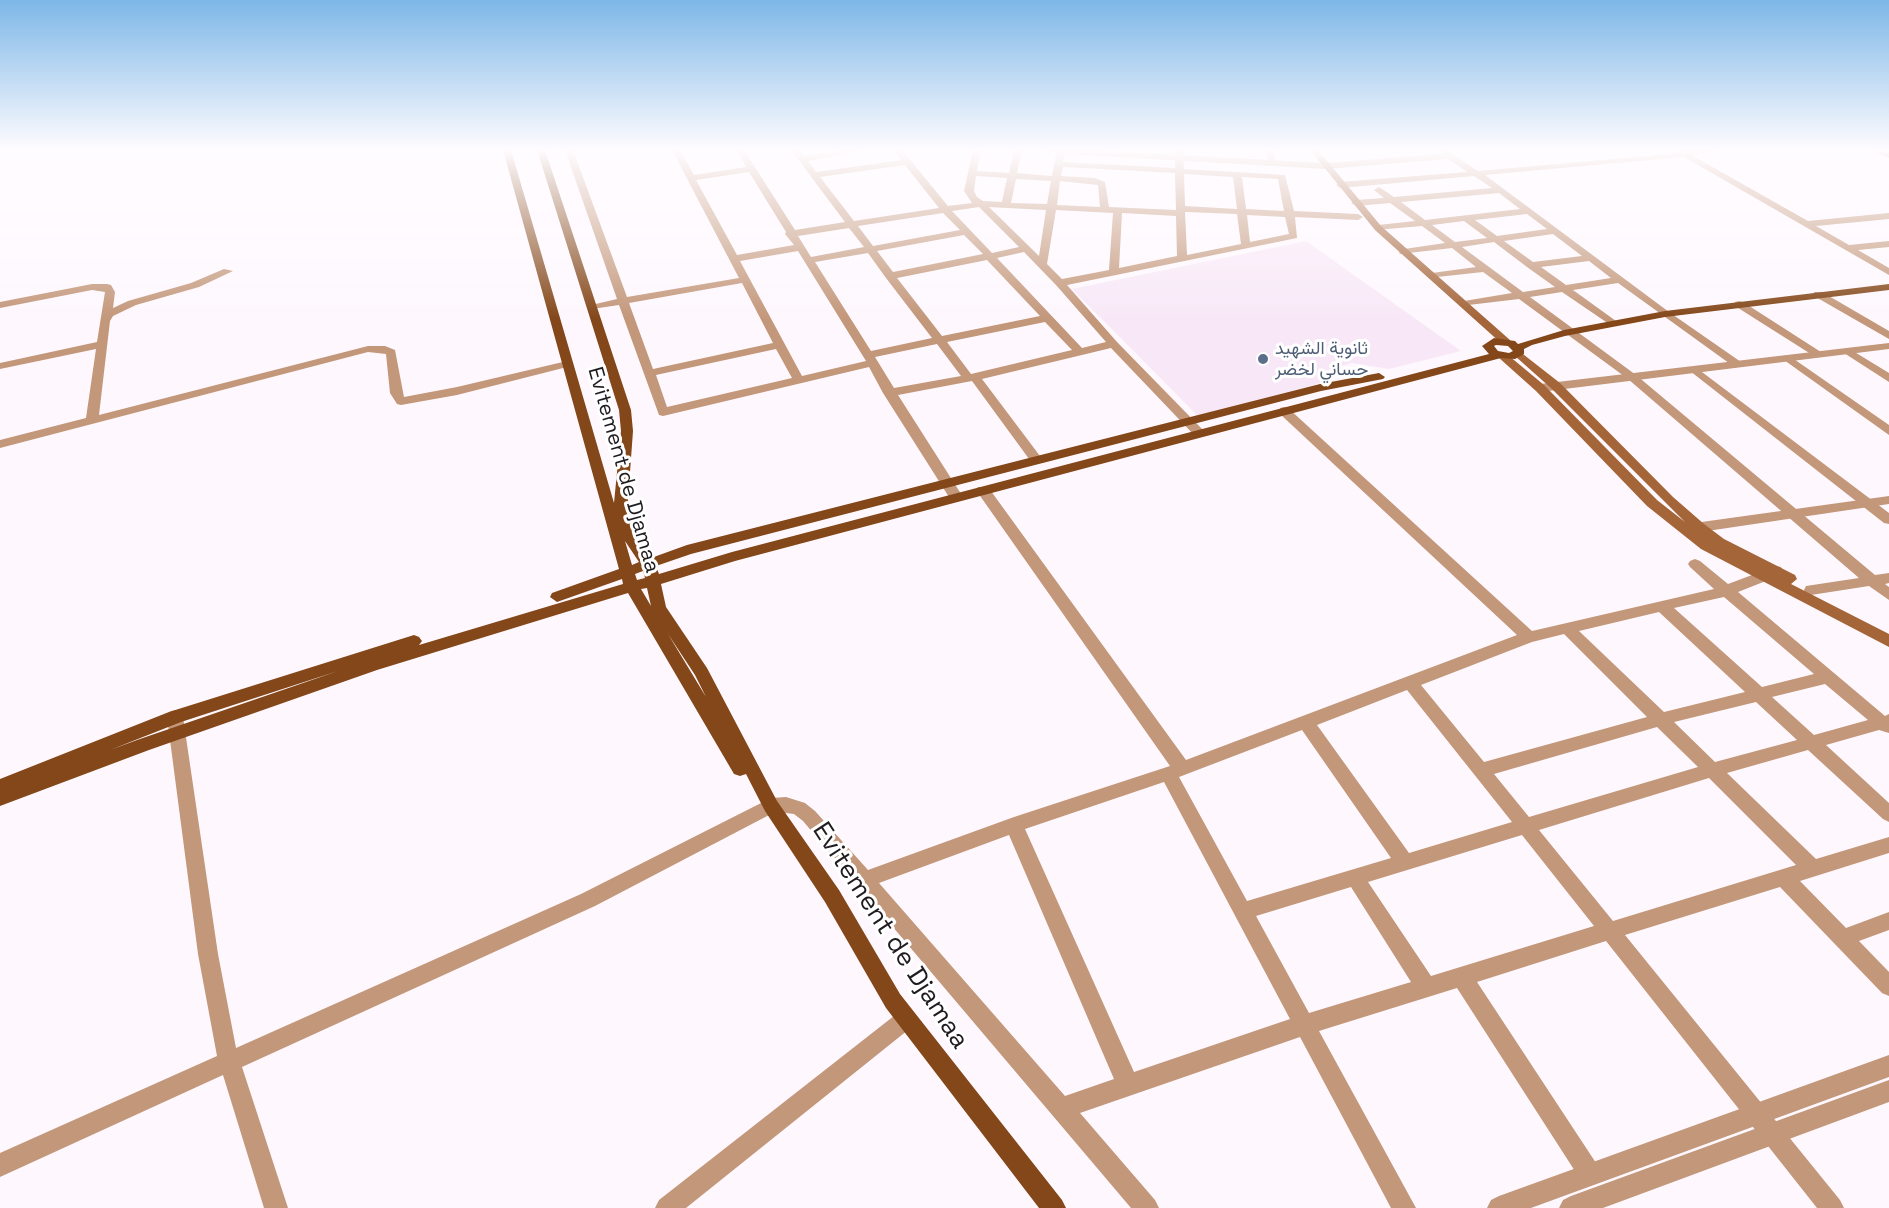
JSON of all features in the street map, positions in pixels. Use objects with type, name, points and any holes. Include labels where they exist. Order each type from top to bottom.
[{"type":"main road","name":"Evitement de Djamaa","points":[[523,206],[629,580],[688,677],[732,756],[757,794],[771,806]]},
{"type":"main road","name":"Evitement de Djamaa","points":[[559,206],[627,420],[620,513],[629,536],[647,564],[663,616],[701,672],[771,806],[837,904],[906,1019],[1054,1208]]},
{"type":"main road","points":[[1351,206],[1358,217],[1504,349],[1556,386],[1668,500],[1699,527],[1770,574],[1889,641]]},
{"type":"main road","points":[[1359,206],[1378,228],[1464,304],[1540,388],[1652,503],[1684,530],[1706,546],[1811,590],[1889,630]]},
{"type":"main road","points":[[629,580],[652,582],[732,556],[1284,411],[1567,332],[1665,314],[1889,287]]},
{"type":"main road","points":[[0,787],[176,725],[418,650],[629,580],[647,564],[687,550],[1327,387],[1504,349]]},
{"type":"main road","points":[[1652,503],[1668,500]]},
{"type":"main road","points":[[0,799],[176,725]]},
{"type":"street","points":[[589,206],[663,412],[940,341],[1048,318]]},
{"type":"street","points":[[705,206],[798,379]]},
{"type":"street","points":[[774,206],[790,234],[810,260],[889,393],[956,497]]},
{"type":"street","points":[[838,206],[940,341],[1037,460]]},
{"type":"street","points":[[943,206],[1081,353]]},
{"type":"street","points":[[790,234],[967,206]]},
{"type":"street","points":[[983,206],[1060,283],[1113,345],[1199,433]]},
{"type":"street","points":[[1038,206],[1358,217]]},
{"type":"street","points":[[1181,206],[1182,258]]},
{"type":"street","points":[[1240,206],[1246,246]]},
{"type":"street","points":[[1060,283],[1294,236],[1288,206]]},
{"type":"street","points":[[1401,206],[1567,332],[1632,377],[1889,595]]},
{"type":"street","points":[[1437,206],[1454,219]]},
{"type":"street","points":[[1522,206],[1665,314],[1737,364]]},
{"type":"street","points":[[1776,206],[1889,272]]},
{"type":"street","points":[[1042,265],[1052,207]]},
{"type":"street","points":[[1114,273],[1118,210]]},
{"type":"street","points":[[1378,228],[1528,211]]},
{"type":"street","points":[[1807,224],[1889,216]]},
{"type":"street","points":[[1876,217],[1889,224]]},
{"type":"street","points":[[1466,218],[1612,323]]},
{"type":"street","points":[[1404,252],[1555,231]]},
{"type":"street","points":[[810,260],[966,232]]},
{"type":"street","points":[[1849,248],[1889,244]]},
{"type":"street","points":[[732,259],[801,247]]},
{"type":"street","points":[[890,276],[990,258],[1025,249]]},
{"type":"street","points":[[1531,265],[1590,258]]},
{"type":"street","points":[[1432,276],[1483,269]]},
{"type":"street","points":[[105,321],[109,314],[132,303],[195,285],[228,271]]},
{"type":"street","points":[[592,306],[743,280]]},
{"type":"street","points":[[1464,304],[1620,280]]},
{"type":"street","points":[[0,305],[102,286],[107,287],[110,292],[92,420]]},
{"type":"street","points":[[1818,294],[1889,336]]},
{"type":"street","points":[[1739,304],[1818,354]]},
{"type":"street","points":[[0,366],[101,344]]},
{"type":"street","points":[[650,373],[779,345]]},
{"type":"street","points":[[889,393],[972,378],[1113,345]]},
{"type":"street","points":[[1540,388],[1889,346]]},
{"type":"street","points":[[0,444],[368,349],[385,349],[391,352],[396,393],[401,401],[457,391],[567,364]]},
{"type":"street","points":[[1848,351],[1889,378]]},
{"type":"street","points":[[1788,358],[1889,431]]},
{"type":"street","points":[[1694,369],[1889,520]]},
{"type":"street","points":[[1284,411],[1529,637]]},
{"type":"street","points":[[983,490],[1175,771],[1243,911],[1404,1208]]},
{"type":"street","points":[[1684,530],[1889,500]]},
{"type":"street","points":[[1695,564],[1887,724]]},
{"type":"street","points":[[864,880],[1014,825],[1175,771],[1529,637],[1726,591],[1770,574]]},
{"type":"street","points":[[1811,590],[1889,578]]},
{"type":"street","points":[[1662,606],[1889,814]]},
{"type":"street","points":[[1567,628],[1813,869]]},
{"type":"street","points":[[1482,770],[1661,719],[1828,677]]},
{"type":"street","points":[[1409,681],[1832,1208]]},
{"type":"street","points":[[1305,722],[1406,864]]},
{"type":"street","points":[[1243,911],[1356,879],[1713,770],[1887,724]]},
{"type":"street","points":[[176,725],[208,954],[229,1063],[276,1208]]},
{"type":"street","points":[[0,1165],[588,900],[771,806],[786,805],[805,812],[1146,1208]]},
{"type":"street","points":[[1014,825],[1128,1085]]},
{"type":"street","points":[[1062,1108],[1304,1025],[1889,845]]},
{"type":"street","points":[[1784,878],[1889,986]]},
{"type":"street","points":[[1356,879],[1426,987]]},
{"type":"street","points":[[1843,938],[1889,921]]},
{"type":"street","points":[[1461,976],[1590,1174]]},
{"type":"street","points":[[667,1208],[906,1019]]},
{"type":"street","points":[[1499,1208],[1889,1066]]},
{"type":"street","points":[[1571,1208],[1889,1091]]},
{"type":"shaded area","points":[[1306,241],[1461,351],[1389,369],[1352,363],[1318,373],[1328,381],[1198,416],[1072,289]]},
{"type":"place","name":"ثانوية الشهيد حساني لخضر","points":[[1263,359]]}]
